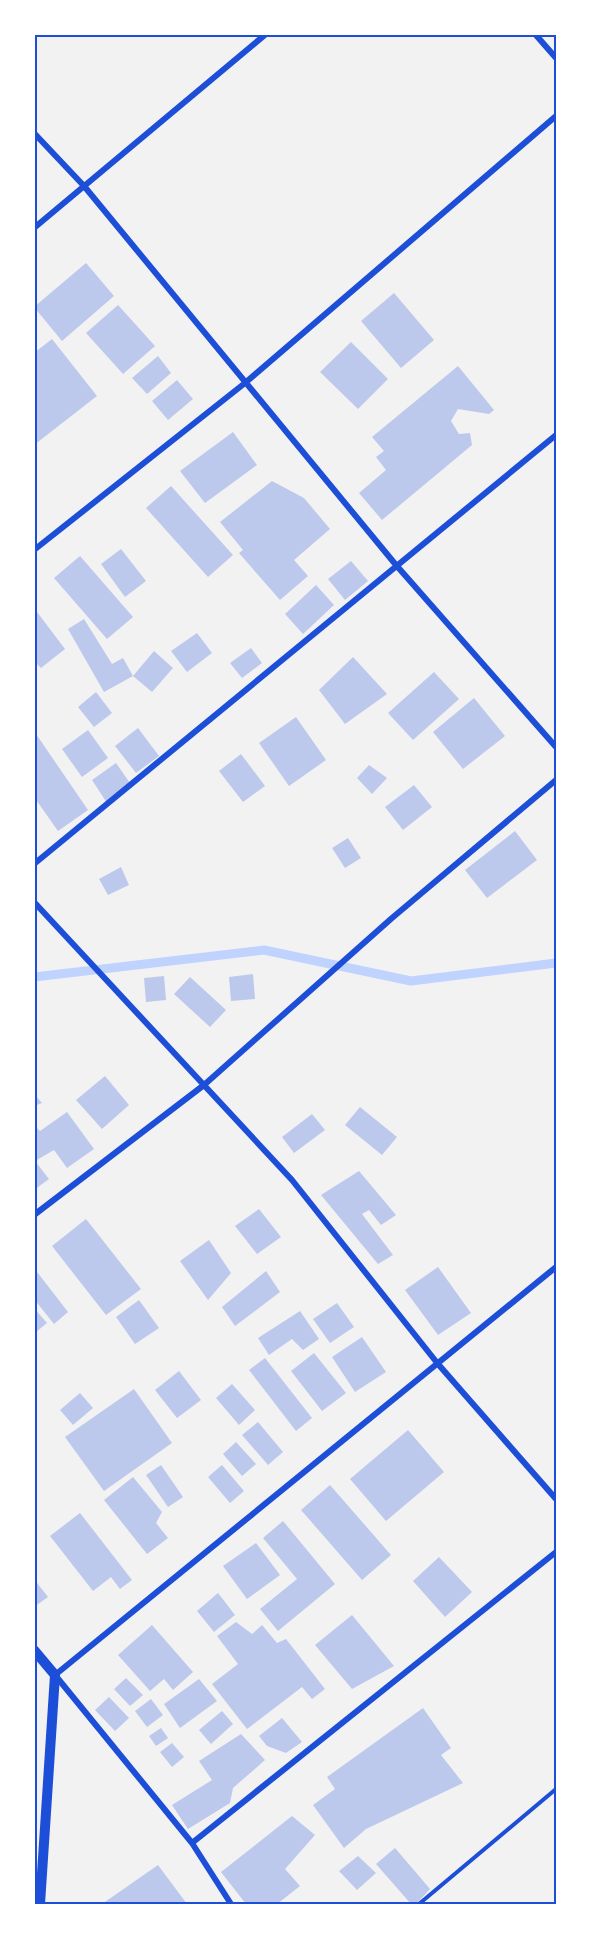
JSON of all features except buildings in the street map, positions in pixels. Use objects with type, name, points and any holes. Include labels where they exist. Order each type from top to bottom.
[{"type":"street","points":[[34,228],[266,34]]},
{"type":"street","points":[[535,34],[556,58]]},
{"type":"street","points":[[34,550],[245,383],[556,116]]},
{"type":"street","points":[[34,133],[84,186],[396,565],[556,747]]},
{"type":"street","points":[[34,864],[556,435]]},
{"type":"street","points":[[34,1215],[204,1085],[392,918],[556,780]]},
{"type":"street","points":[[34,902],[291,1180],[438,1364],[556,1499]]},
{"type":"street","points":[[40,1905],[55,1675],[556,1267]]},
{"type":"street","points":[[192,1843],[556,1552]]},
{"type":"street","points":[[34,1650],[192,1843],[231,1905]]},
{"type":"path","points":[[420,1905],[556,1789]]},
{"type":"waterway","points":[[34,977],[264,950],[411,981],[556,963]]}]
